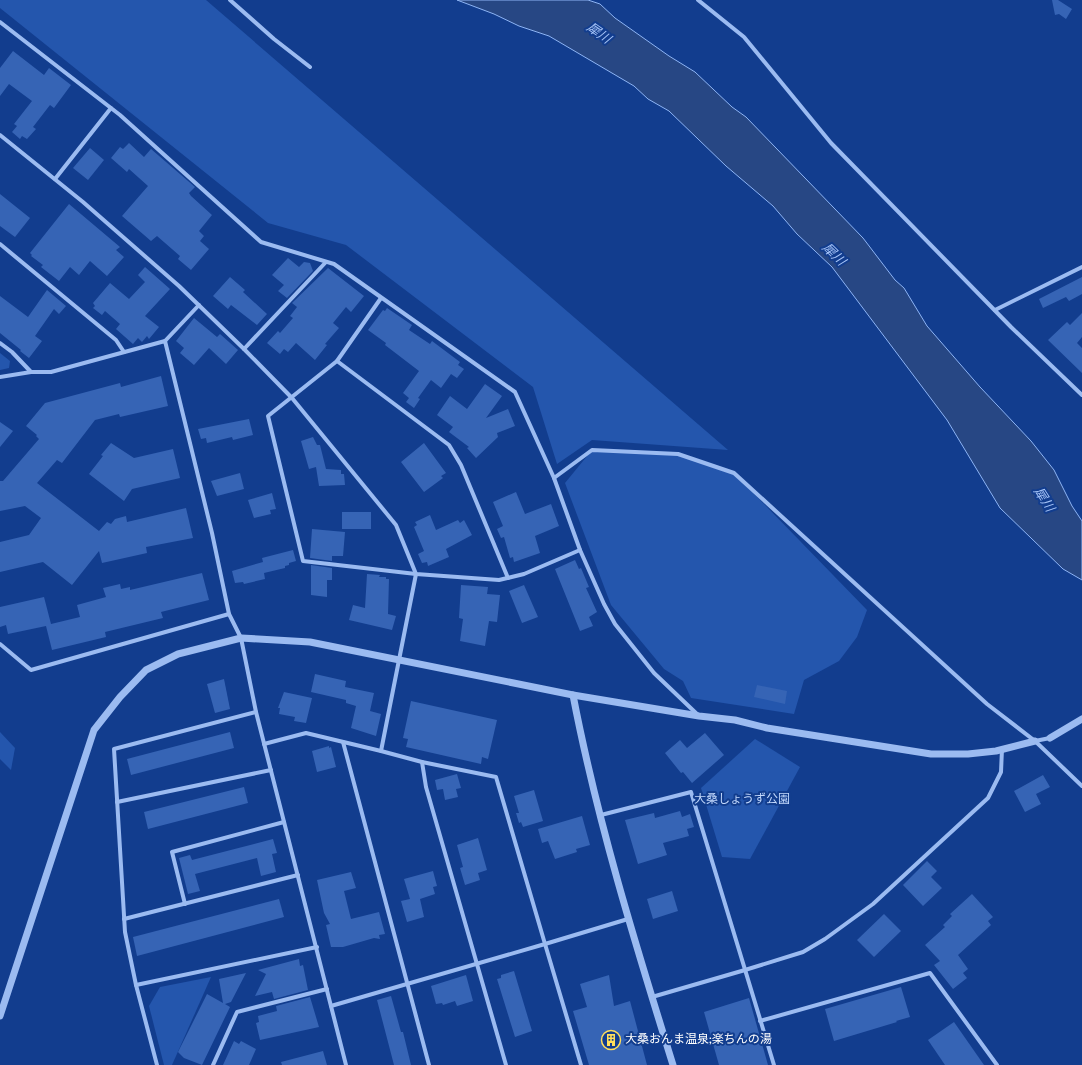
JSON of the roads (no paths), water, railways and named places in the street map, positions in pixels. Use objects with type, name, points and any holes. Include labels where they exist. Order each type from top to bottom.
[{"type":"street","points":[[230,0],[274,39],[310,66]]},
{"type":"street","points":[[698,0],[744,37],[831,143],[995,310],[1082,395]]},
{"type":"street","points":[[0,22],[111,108],[261,242],[334,264],[515,392],[554,478],[580,550],[604,604],[615,624],[654,673],[699,716]]},
{"type":"street","points":[[55,179],[111,108]]},
{"type":"street","points":[[0,135],[113,228],[199,305],[244,349],[292,398],[396,525],[416,574],[400,661],[381,750]]},
{"type":"street","points":[[0,244],[116,340],[124,352]]},
{"type":"street","points":[[244,349],[326,262]]},
{"type":"street","points":[[995,310],[1082,267]]},
{"type":"street","points":[[381,298],[337,361],[268,416],[303,561],[416,574],[499,580],[524,574],[580,550]]},
{"type":"street","points":[[0,377],[31,372],[50,372],[165,341],[199,305]]},
{"type":"street","points":[[165,341],[212,533],[229,614],[241,638],[256,712],[346,1065]]},
{"type":"street","points":[[0,343],[12,352],[31,372]]},
{"type":"street","points":[[337,361],[449,445],[461,465],[508,578]]},
{"type":"street","points":[[554,478],[592,450],[678,454],[734,473],[987,704],[1035,741],[1082,786]]},
{"type":"street","points":[[0,644],[31,670],[229,614]]},
{"type":"street","points":[[0,1016],[94,730],[120,697],[146,670],[178,654],[241,638],[310,642],[573,695],[699,716],[735,720],[767,728],[931,754],[968,754],[1002,749],[1050,738],[1082,719]]},
{"type":"street","points":[[573,695],[581,736],[628,919],[673,1065]]},
{"type":"street","points":[[158,1065],[136,985],[125,932],[114,749],[256,712]]},
{"type":"street","points":[[264,744],[306,733],[381,750],[422,762],[496,777],[581,1065]]},
{"type":"street","points":[[343,742],[429,1065]]},
{"type":"street","points":[[652,997],[803,952],[825,939],[873,904],[988,798],[1001,772],[1002,749]]},
{"type":"street","points":[[422,762],[426,787],[506,1065]]},
{"type":"street","points":[[118,802],[271,770]]},
{"type":"street","points":[[601,815],[691,792],[774,1065]]},
{"type":"street","points":[[185,904],[172,852],[284,822]]},
{"type":"street","points":[[124,919],[298,875]]},
{"type":"street","points":[[331,1006],[628,919]]},
{"type":"street","points":[[136,985],[317,947]]},
{"type":"street","points":[[760,1021],[930,972],[997,1065]]},
{"type":"street","points":[[213,1065],[237,1012],[327,989]]},
{"type":"water","name":"犀川","points":[[457,0],[588,0],[600,4],[615,18],[669,56],[695,72],[732,107],[746,117],[863,238],[895,280],[904,288],[927,326],[980,387],[1031,441],[1054,470],[1072,506],[1082,521],[1082,580],[1063,569],[1000,508],[947,420],[832,267],[797,234],[773,206],[726,166],[669,111],[648,99],[634,86],[549,36],[519,26],[494,14]]},
{"type":"place","name":"大桑おんま温泉;楽ちんの湯","points":[[611,1040]]},
{"type":"park label","name":"大桑しょうず公園","points":[[742,800]]}]
